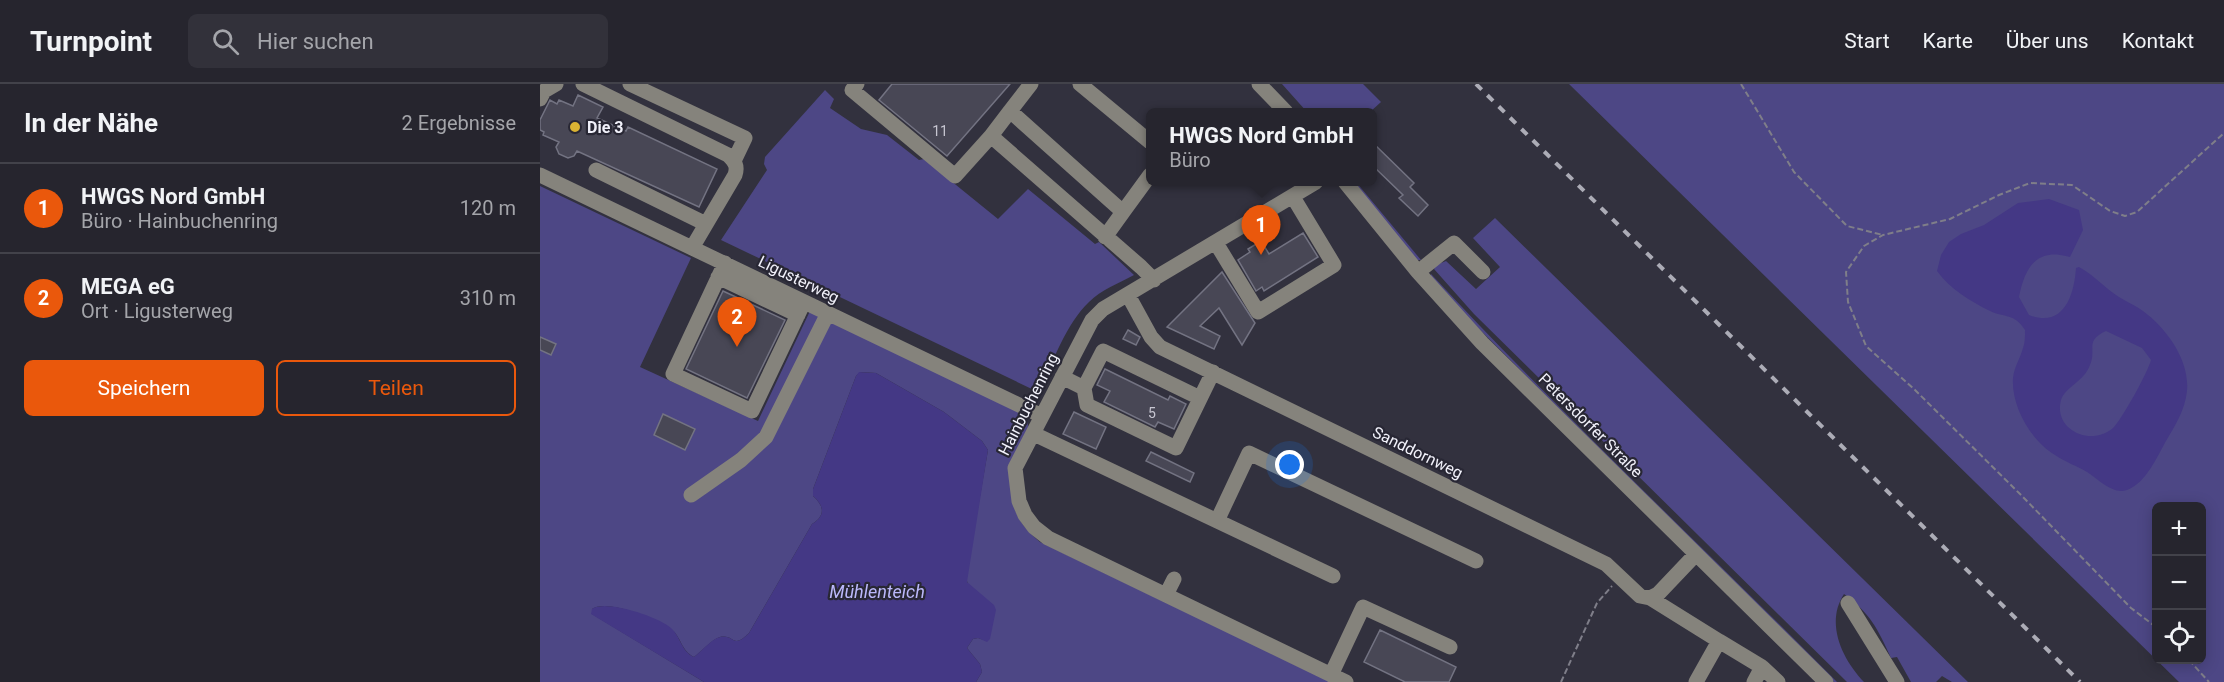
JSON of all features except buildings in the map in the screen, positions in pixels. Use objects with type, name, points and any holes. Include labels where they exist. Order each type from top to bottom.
[{"type":"street","points":[[540,99],[544,91],[556,84]]},
{"type":"street","points":[[587,84],[728,155],[734,161],[737,168],[735,175],[692,248]]},
{"type":"street","points":[[630,84],[744,138],[734,161]]},
{"type":"street","points":[[857,84],[852,90],[955,176],[991,136],[1031,84]]},
{"type":"street","points":[[1080,84],[1146,139]]},
{"type":"street","points":[[1259,84],[1282,108]]},
{"type":"street","points":[[1010,111],[1123,212]]},
{"type":"street","points":[[991,136],[1154,280]]},
{"type":"street","points":[[596,170],[706,224]]},
{"type":"street","name":"Ligusterweg","points":[[540,175],[692,248],[721,270],[801,308],[828,313],[1042,416]]},
{"type":"street","points":[[1105,237],[1146,180]]},
{"type":"street","name":"Hainbuchenring","points":[[1310,186],[1103,309],[1092,320],[1016,468],[1019,501],[1025,516],[1048,538],[1346,682]]},
{"type":"street","name":"Petersdorfer Straße","points":[[1348,186],[1418,272],[1482,343],[1826,682]]},
{"type":"street","points":[[1216,243],[1258,312],[1334,265],[1293,197]]},
{"type":"street","points":[[1418,272],[1454,243],[1483,272]]},
{"type":"street","points":[[721,270],[673,374],[752,411],[801,308]]},
{"type":"street","name":"Sanddornweg","points":[[1128,295],[1150,338],[1160,347],[1606,564],[1640,596],[1650,598],[1762,667],[1778,682]]},
{"type":"street","points":[[691,495],[741,460],[765,437],[828,313]]},
{"type":"street","points":[[1200,398],[1103,351],[1084,388],[1087,405],[1176,448],[1213,372]]},
{"type":"street","points":[[1062,377],[1084,388]]},
{"type":"street","points":[[1034,434],[1333,576]]},
{"type":"street","points":[[1217,521],[1249,453],[1476,561]]},
{"type":"street","points":[[1650,598],[1658,594],[1696,554]]},
{"type":"street","points":[[1166,595],[1174,579]]},
{"type":"street","points":[[1848,603],[1897,682]]},
{"type":"street","points":[[1331,675],[1363,607],[1450,647]]},
{"type":"street","points":[[1696,682],[1719,641]]},
{"type":"street","points":[[1754,682],[1762,667]]},
{"type":"path","points":[[1741,84],[1794,172],[1847,226],[1883,235]]},
{"type":"path","points":[[2152,623],[2131,608],[1914,389],[1866,346],[1848,302],[1846,272],[1864,246],[1883,235],[1950,219],[1999,195],[2031,183],[2072,185],[2110,211],[2125,216],[2138,212],[2224,134]]},
{"type":"path","points":[[1561,682],[1597,603],[1620,577]]},
{"type":"path","points":[[2193,664],[2209,682]]},
{"type":"shaded area","points":[[1282,84],[1363,84],[1381,102],[1374,108],[1303,108]]},
{"type":"shaded area","points":[[1569,84],[2224,84],[2224,682],[2179,682],[2161,664],[2206,664],[2206,502],[2152,502],[2152,655]]},
{"type":"shaded area","points":[[825,90],[834,99],[830,108],[861,129],[887,135],[919,160],[924,159],[998,219],[1028,189],[1095,244],[1099,242],[1134,275],[1099,294],[1081,311],[1067,331],[1040,388],[1036,391],[721,240],[767,170],[764,164],[765,157]]},
{"type":"shaded area","points":[[540,186],[691,258],[640,367],[758,421],[810,311],[1025,415],[1028,432],[1014,485],[1014,507],[1027,530],[1040,542],[1331,682],[976,682],[982,672],[980,664],[967,648],[973,639],[987,641],[966,578],[988,450],[982,441],[944,412],[876,373],[860,372],[856,376],[813,489],[813,496],[822,510],[820,517],[812,524],[749,633],[736,641],[725,637],[717,638],[694,657],[686,651],[671,629],[655,620],[632,611],[608,606],[592,609],[592,614],[704,682],[540,682]]},
{"type":"shaded area","points":[[1355,186],[1359,186],[1421,260],[1416,260]]},
{"type":"shaded area","points":[[1495,218],[1968,682],[1952,682],[1942,676],[1936,682],[1911,682],[1897,657],[1891,658],[1867,615],[1844,594],[1836,617],[1836,629],[1843,652],[1864,682],[1847,682],[1474,314],[1434,269],[1436,265],[1446,261],[1476,289],[1500,267],[1473,238]]},
{"type":"shaded area","points":[[1431,274],[1581,429],[1837,682],[1834,682],[1469,319],[1431,279]]},
{"type":"water","points":[[2049,199],[2079,210],[2083,230],[2070,257],[2049,255],[2041,257],[2029,269],[2019,297],[2029,315],[2041,318],[2058,313],[2069,299],[2076,268],[2079,267],[2152,318],[2175,346],[2185,368],[2186,398],[2176,424],[2150,469],[2140,482],[2127,490],[2116,490],[2106,486],[2087,472],[2055,455],[2038,441],[2024,422],[2013,389],[2014,374],[2024,346],[2025,330],[2013,318],[1990,311],[1968,299],[1954,289],[1937,271],[1941,255],[1949,242],[1961,234],[1984,225],[2018,203]],"holes":[[[2106,331],[2142,348],[2151,360],[2140,385],[2117,424],[2104,433],[2094,436],[2076,432],[2068,427],[2060,411],[2061,400],[2066,391],[2087,371],[2092,359],[2092,346],[2095,338]]]},
{"type":"water","name":"Mühlenteich","points":[[859,372],[876,373],[944,412],[982,441],[988,450],[967,582],[994,605],[996,610],[990,639],[987,642],[978,638],[973,639],[967,648],[980,664],[982,672],[976,682],[704,682],[591,614],[592,609],[608,606],[655,619],[671,628],[686,651],[694,657],[717,638],[725,637],[736,641],[749,633],[812,524],[820,517],[822,510],[813,496],[813,489]]},
{"type":"railway","points":[[1476,84],[2080,682]]},
{"type":"place","name":"Die 3","points":[[575,127]]},
{"type":"place","name":"HWGS Nord GmbH","points":[[1261,255]]},
{"type":"place","name":"MEGA eG","points":[[737,347]]}]
